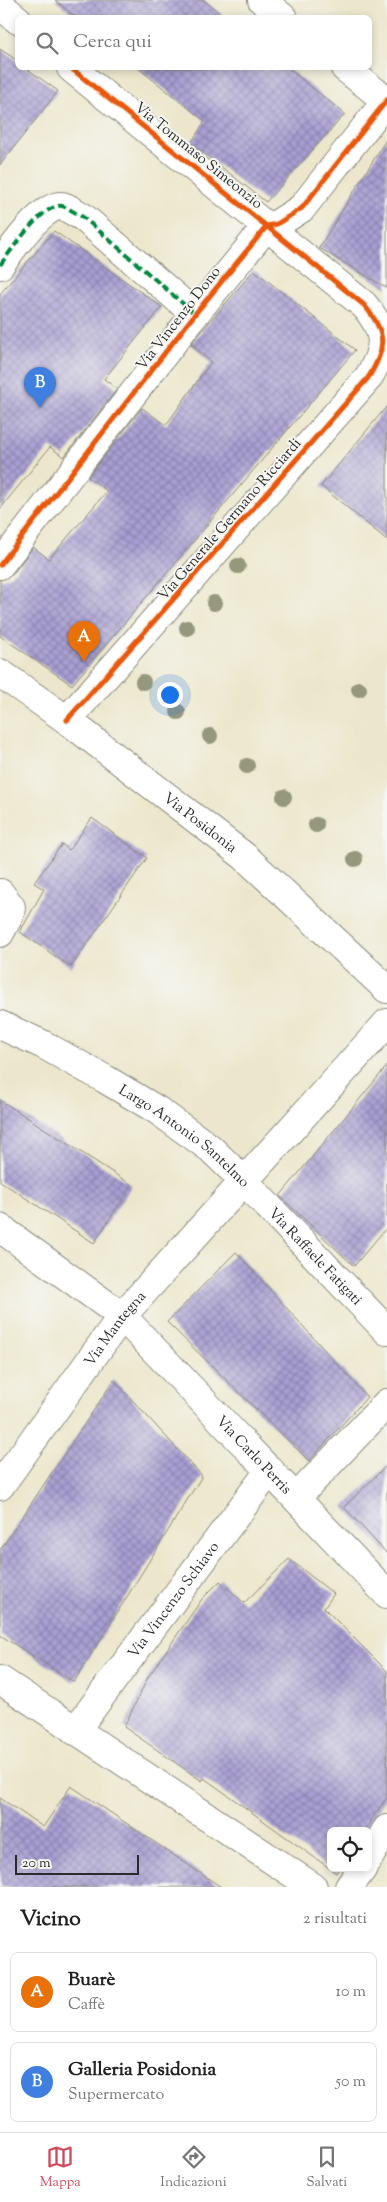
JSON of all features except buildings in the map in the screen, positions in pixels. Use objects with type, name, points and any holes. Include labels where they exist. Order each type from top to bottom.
[{"type":"street","points":[[262,0],[280,15]]},
{"type":"street","points":[[0,5],[15,18]]},
{"type":"street","name":"Via Tommaso Simeonzio","points":[[73,70],[364,305],[379,321]]},
{"type":"street","points":[[348,70],[387,100]]},
{"type":"street","name":"Via Vincenzo Dono","points":[[0,565],[267,226],[277,224],[302,208],[387,100]]},
{"type":"street","points":[[0,265],[40,217],[52,207],[62,206],[83,217],[196,314]]},
{"type":"street","name":"Via Generale Germano Ricciardi","points":[[67,720],[368,378],[382,354],[383,338],[379,321]]},
{"type":"street","name":"Via Posidonia","points":[[0,673],[67,720],[244,856],[387,989]]},
{"type":"street","points":[[0,894],[11,907],[10,914],[0,933]]},
{"type":"street","name":"Largo Antonio Santelmo","points":[[0,1025],[42,1044],[157,1110],[210,1148],[245,1182],[387,1022]]},
{"type":"street","name":"Via Mantegna","points":[[0,1486],[122,1316],[245,1182]]},
{"type":"street","name":"Via Raffaele Fatigati","points":[[245,1182],[387,1331]]},
{"type":"street","name":"Via Carlo Perris","points":[[0,1228],[122,1316],[387,1594]]},
{"type":"street","points":[[296,1498],[387,1403]]},
{"type":"street","name":"Via Vincenzo Schiavo","points":[[75,1731],[270,1470]]},
{"type":"street","points":[[0,1680],[313,1887]]},
{"type":"street","points":[[372,1853],[387,1829]]},
{"type":"street","points":[[350,1887],[360,1872]]},
{"type":"marked path","points":[[0,265],[19,239],[37,220],[54,207],[62,206],[83,217],[195,314]]},
{"type":"cycle path","points":[[67,720],[368,378],[379,358],[382,340],[377,324],[364,305],[73,70]]},
{"type":"cycle path","points":[[0,565],[195,314],[267,226],[277,224],[302,208],[387,100]]},
{"type":"place","name":"Galleria Posidonia","points":[[40,408]]},
{"type":"place","name":"Buarè","points":[[84,662]]}]
